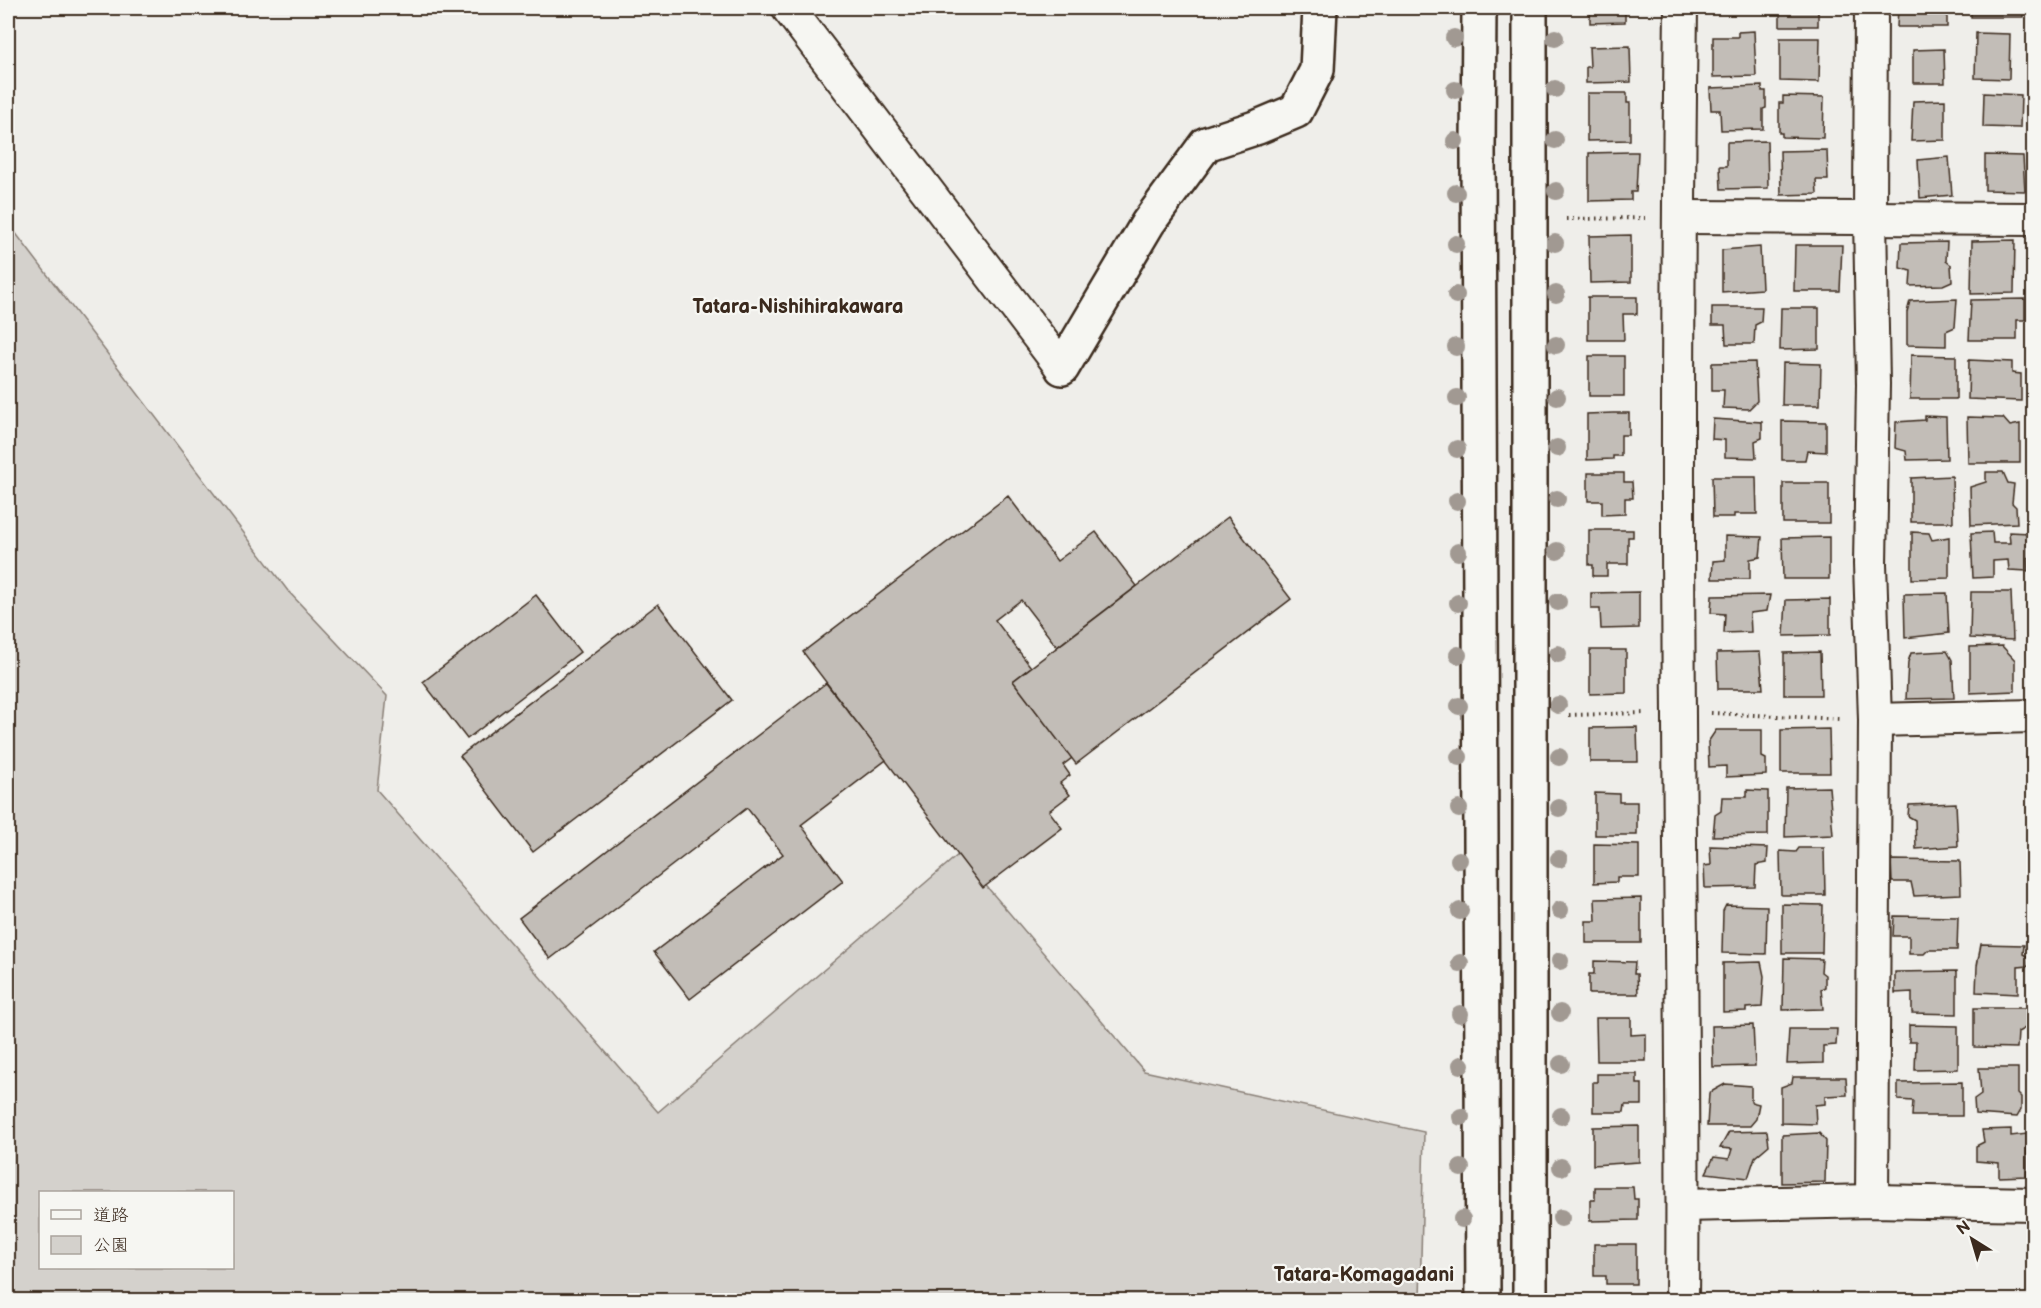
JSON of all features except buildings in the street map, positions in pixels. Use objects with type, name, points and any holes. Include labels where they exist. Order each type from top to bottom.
[{"type":"street","points":[[788,8],[1062,368],[1148,223],[1206,144],[1258,127],[1296,111],[1317,70],[1320,8]]},
{"type":"street","points":[[1479,8],[1483,1300]]},
{"type":"street","points":[[1530,8],[1530,1300]]},
{"type":"street","points":[[1681,8],[1679,712],[1682,1300]]},
{"type":"street","points":[[1871,8],[1870,218],[1873,384],[1870,564],[1875,720],[1872,1201]]},
{"type":"street","points":[[1679,217],[2034,219]]},
{"type":"street","points":[[1875,720],[2034,716]]},
{"type":"street","points":[[1683,1205],[1872,1201],[2034,1204]]},
{"type":"path","points":[[1566,219],[1679,217]]},
{"type":"path","points":[[1569,715],[1679,712],[1875,720]]},
{"type":"green space","points":[[8,223],[288,591],[387,696],[377,790],[658,1112],[959,854],[1144,1071],[1424,1132],[1420,1300],[8,1300]]},
{"type":"district","name":"Tatara-Nishihirakawara","points":[[798,307]]},
{"type":"district","name":"Tatara-Komagadani","points":[[1364,1275]]}]
